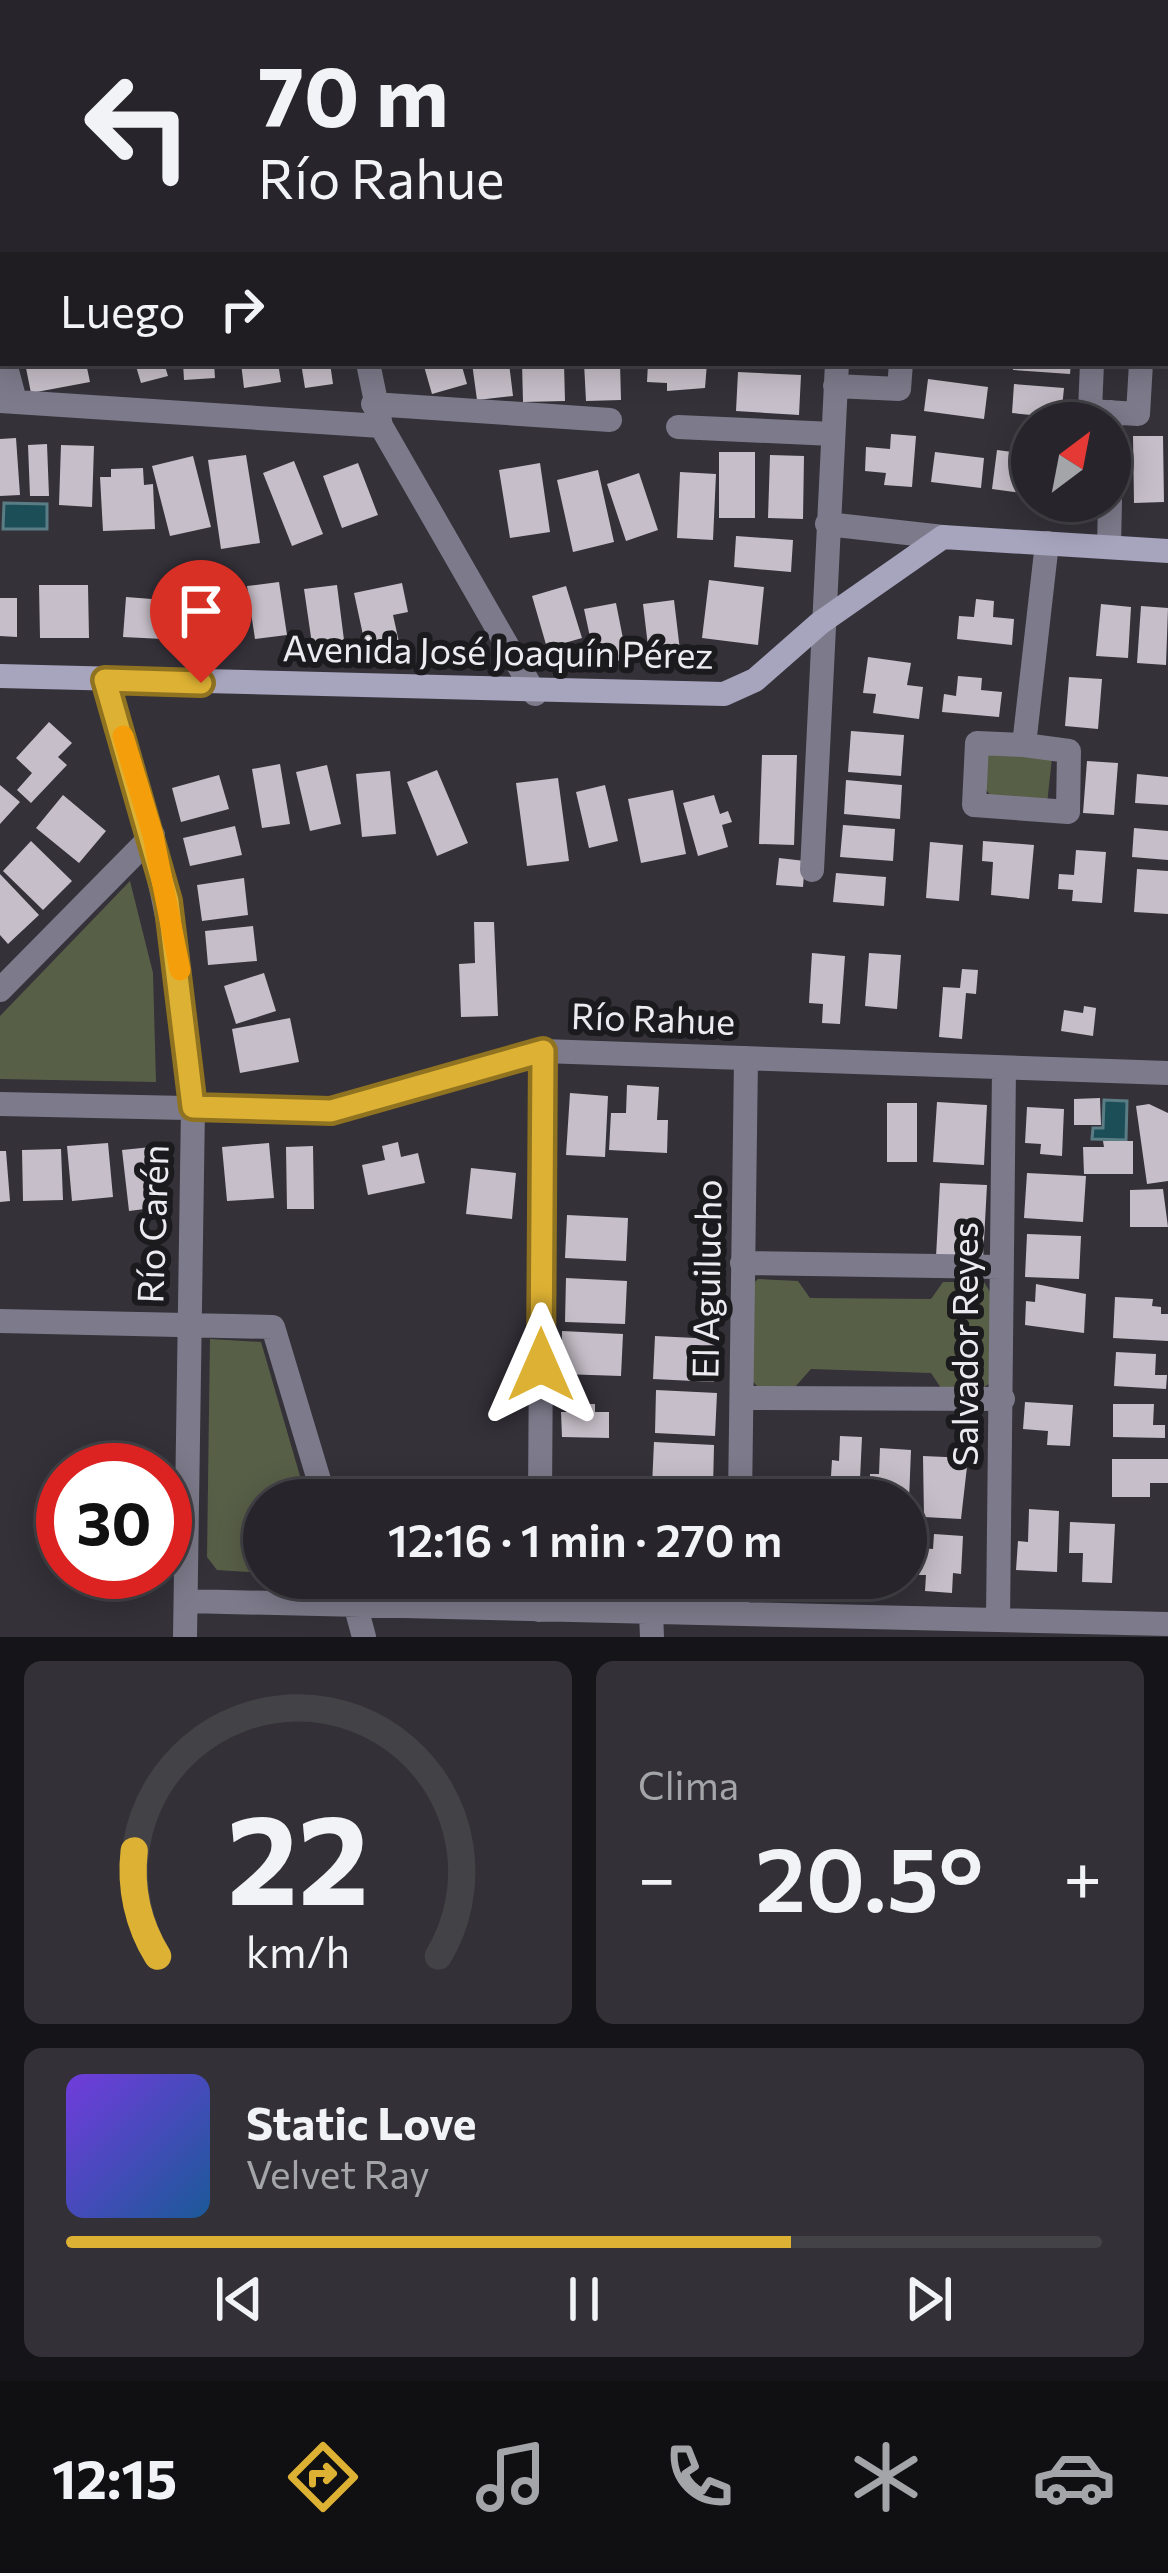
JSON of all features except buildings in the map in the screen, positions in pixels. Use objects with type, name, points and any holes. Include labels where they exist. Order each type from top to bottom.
[{"type":"main road","name":"Avenida José Joaquín Pérez","points":[[0,676],[535,694],[724,694],[755,680],[820,622],[944,537]]},
{"type":"main road","points":[[944,537],[1168,551]]},
{"type":"street","points":[[5,366],[8,401],[610,420]]},
{"type":"street","points":[[369,366],[377,415],[535,694]]},
{"type":"street","points":[[812,870],[820,622],[836,375],[899,389],[902,366]]},
{"type":"street","points":[[1090,402],[1092,366]]},
{"type":"street","points":[[1131,413],[1138,414],[1141,366]]},
{"type":"street","points":[[677,427],[833,434]]},
{"type":"street","points":[[1109,548],[1110,522]]},
{"type":"street","points":[[827,524],[944,537]]},
{"type":"street","points":[[1024,745],[1047,543]]},
{"type":"street","name":"Río Carén","points":[[105,680],[153,835],[180,966],[193,1107],[186,1324],[185,1637]]},
{"type":"street","points":[[977,743],[1024,745],[1069,751],[1068,812],[974,805],[977,743]]},
{"type":"street","points":[[0,990],[153,835]]},
{"type":"street","points":[[540,1479],[543,1051]]},
{"type":"street","name":"Río Rahue","points":[[0,1104],[331,1111],[543,1051],[1168,1073]]},
{"type":"street","name":"El Aguilucho","points":[[740,1479],[746,1058]]},
{"type":"street","name":"Salvador Reyes","points":[[998,1620],[1004,1068]]},
{"type":"street","points":[[742,1263],[1001,1267]]},
{"type":"street","points":[[0,1321],[272,1327],[319,1479]]},
{"type":"street","points":[[742,1398],[1003,1400]]},
{"type":"street","points":[[355,1599],[364,1637]]},
{"type":"street","points":[[539,1599],[539,1610]]},
{"type":"street","points":[[737,1599],[737,1614]]},
{"type":"street","points":[[186,1601],[539,1610],[651,1625],[737,1614],[998,1620],[1067,1630],[1168,1624]]},
{"type":"green space","points":[[991,753],[1052,758],[1047,804],[993,799],[984,787],[983,761]]},
{"type":"green space","points":[[130,881],[153,973],[156,1082],[0,1079],[0,1016]]},
{"type":"green space","points":[[758,1279],[798,1281],[810,1298],[931,1299],[943,1282],[984,1282],[992,1295],[990,1383],[979,1391],[941,1388],[931,1373],[811,1369],[795,1387],[757,1386],[747,1375],[749,1287]]},
{"type":"green space","points":[[210,1339],[261,1342],[301,1479],[243,1479],[243,1572],[217,1570],[207,1557]]},
{"type":"water","points":[[4,503],[47,504],[47,529],[3,529]]},
{"type":"water","points":[[1104,1100],[1127,1101],[1126,1140],[1092,1139],[1093,1128],[1103,1128]]},
{"type":"slow traffic","points":[[123,736],[153,835],[180,970]]},
{"type":"route","points":[[201,683],[105,680],[153,835],[168,901],[180,966],[193,1107],[331,1111],[543,1051],[541,1365]]}]
